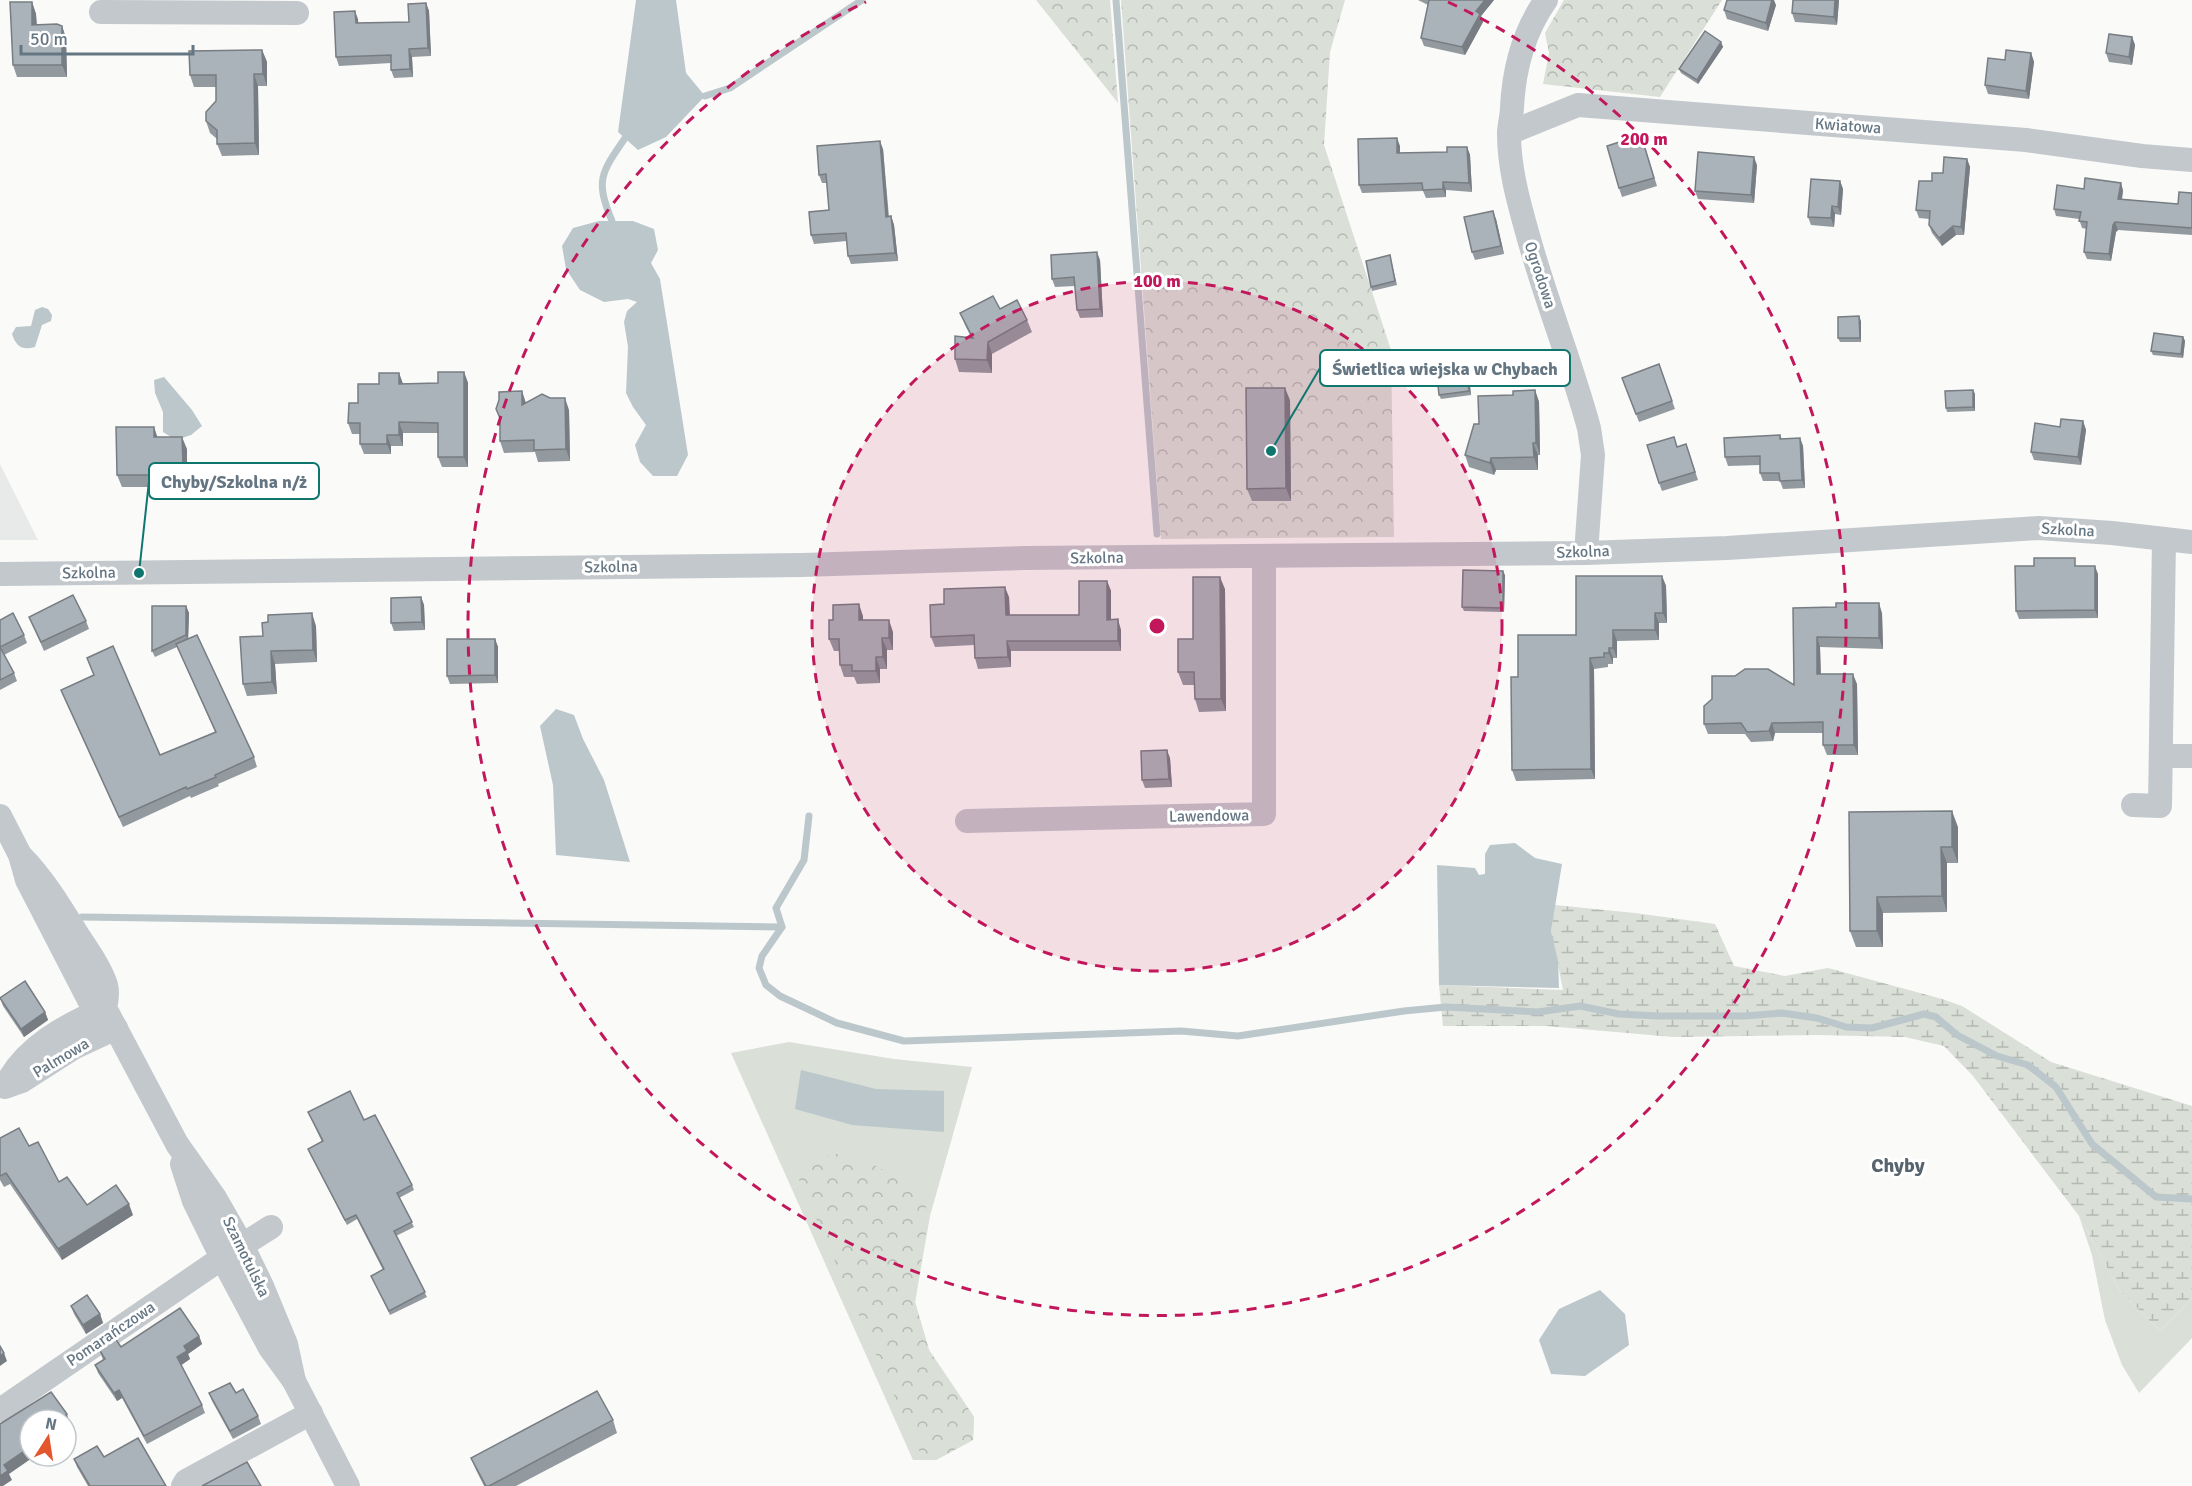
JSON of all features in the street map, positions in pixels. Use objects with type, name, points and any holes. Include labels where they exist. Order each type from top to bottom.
[{"type":"street","name":"Ogrodowa","points":[[1546,0],[1535,15],[1521,51],[1513,86],[1509,133],[1511,165],[1518,201],[1536,264],[1589,428],[1593,455],[1586,553]]},
{"type":"street","points":[[100,12],[227,6],[297,13]]},
{"type":"street","name":"Kwiatowa","points":[[1509,133],[1578,105],[2026,140],[2142,156],[2192,160]]},
{"type":"street","name":"Szkolna","points":[[0,574],[802,564],[1025,558],[1586,553],[1727,548],[2040,528],[2192,542]]},
{"type":"street","points":[[2133,805],[2160,806],[2164,539]]},
{"type":"street","name":"Lawendowa","points":[[967,822],[1264,814],[1264,556]]},
{"type":"street","points":[[2162,756],[2192,756]]},
{"type":"street","name":"Szamotulska","points":[[0,816],[20,855],[40,876],[87,949],[106,984],[111,1018],[177,1144],[194,1201],[232,1251],[270,1348],[294,1381],[348,1486]]},
{"type":"street","name":"Palmowa","points":[[3,1089],[19,1066],[49,1037],[76,1021],[111,1018]]},
{"type":"street","name":"Pomarańczowa","points":[[0,1410],[232,1251],[271,1227]]},
{"type":"street","points":[[183,1486],[186,1481],[311,1413]]},
{"type":"shaded area","points":[[636,0],[676,0],[686,73],[705,96],[666,137],[638,150],[618,132]]},
{"type":"shaded area","points":[[599,221],[633,221],[654,229],[658,250],[651,263],[660,279],[688,455],[677,476],[653,476],[640,462],[635,445],[646,425],[626,393],[628,347],[624,322],[627,311],[637,302],[628,299],[604,302],[580,290],[566,269],[562,246],[573,228]]},
{"type":"shaded area","points":[[42,307],[48,309],[52,315],[51,321],[42,325],[35,347],[20,347],[12,334],[16,327],[31,326],[35,310]]},
{"type":"shaded area","points":[[164,377],[192,410],[202,426],[191,435],[176,440],[163,432],[163,412],[155,393],[154,380]]},
{"type":"shaded area","points":[[0,464],[38,540],[0,540]]},
{"type":"shaded area","points":[[556,709],[574,715],[583,739],[604,780],[630,862],[556,855],[553,785],[540,726]]},
{"type":"shaded area","points":[[1515,843],[1535,858],[1562,864],[1551,931],[1558,961],[1559,988],[1439,985],[1437,865],[1475,868],[1479,875],[1485,874],[1485,854],[1490,845]]},
{"type":"shaded area","points":[[801,1070],[876,1089],[944,1091],[944,1132],[852,1125],[795,1109]]},
{"type":"shaded area","points":[[1600,1290],[1625,1314],[1629,1345],[1585,1376],[1551,1374],[1539,1340],[1559,1309]]},
{"type":"green space","points":[[1036,0],[1110,0],[1118,103]]},
{"type":"green space","points":[[1121,0],[1345,0],[1330,52],[1324,145],[1391,350],[1394,537],[1161,539]]},
{"type":"green space","points":[[1564,0],[1722,0],[1660,97],[1543,84],[1549,53],[1545,33]]},
{"type":"green space","points":[[1555,905],[1715,924],[1734,966],[1785,976],[1828,968],[1942,999],[1962,1006],[2051,1062],[2192,1106],[2192,1299],[2160,1331],[2120,1291],[2079,1216],[1973,1076],[1944,1046],[1905,1037],[1819,1035],[1673,1037],[1547,1026],[1443,1026],[1439,985],[1563,990],[1551,931]]},
{"type":"green space","points":[[789,1042],[894,1059],[972,1067],[930,1216],[915,1302],[929,1350],[974,1417],[973,1440],[936,1460],[913,1460],[731,1053]]},
{"type":"green space","points":[[847,1151],[923,1191],[928,1220],[915,1302],[929,1350],[974,1417],[973,1440],[936,1460],[918,1450],[793,1166]]},
{"type":"green space","points":[[2079,1216],[2120,1291],[2160,1331],[2192,1299],[2192,1338],[2139,1393],[2122,1365],[2105,1320],[2092,1255]]},
{"type":"building","points":[[1429,0],[1485,0],[1476,11],[1480,14],[1462,47],[1421,38]]},
{"type":"building","points":[[1727,0],[1772,0],[1766,23],[1724,10]]},
{"type":"building","points":[[1793,0],[1835,0],[1834,17],[1792,13]]},
{"type":"building","points":[[10,2],[32,2],[32,25],[57,24],[62,26],[62,65],[13,65]]},
{"type":"building","points":[[426,3],[428,48],[409,49],[410,69],[391,70],[391,55],[336,57],[334,12],[355,11],[356,23],[409,22],[408,4]]},
{"type":"building","points":[[1705,31],[1721,42],[1697,80],[1679,69]]},
{"type":"building","points":[[2109,34],[2132,37],[2129,57],[2106,53]]},
{"type":"building","points":[[262,50],[263,74],[254,74],[255,143],[217,144],[217,130],[206,121],[206,112],[216,101],[216,75],[190,75],[189,51]]},
{"type":"building","points":[[2006,50],[2031,53],[2026,91],[1985,85],[1988,58],[2005,60]]},
{"type":"building","points":[[1641,135],[1654,178],[1619,188],[1607,146]]},
{"type":"building","points":[[1397,138],[1397,153],[1447,152],[1447,147],[1467,147],[1469,183],[1443,182],[1443,189],[1423,190],[1422,183],[1359,185],[1358,139]]},
{"type":"building","points":[[880,141],[886,217],[891,216],[895,253],[848,256],[846,233],[811,235],[809,212],[829,210],[826,174],[819,175],[817,146]]},
{"type":"building","points":[[1698,152],[1754,157],[1751,195],[1695,191]]},
{"type":"building","points":[[1944,157],[1967,159],[1961,227],[1953,226],[1939,238],[1929,225],[1930,211],[1916,210],[1919,181],[1932,181],[1932,173],[1943,173]]},
{"type":"building","points":[[2085,178],[2121,183],[2118,199],[2178,204],[2179,192],[2192,193],[2192,228],[2115,222],[2109,254],[2084,252],[2087,222],[2079,221],[2081,212],[2054,209],[2057,185],[2084,189]]},
{"type":"building","points":[[1811,179],[1840,181],[1838,207],[1832,206],[1831,218],[1808,217]]},
{"type":"building","points":[[1493,211],[1501,246],[1472,252],[1464,217]]},
{"type":"building","points":[[1097,252],[1100,309],[1077,310],[1074,277],[1052,279],[1051,255]]},
{"type":"building","points":[[1390,255],[1395,281],[1371,287],[1366,261]]},
{"type":"building","points":[[993,296],[1000,309],[1017,300],[1027,320],[988,342],[987,360],[955,359],[955,336],[973,338],[960,313]]},
{"type":"building","points":[[1859,316],[1860,338],[1838,338],[1838,317]]},
{"type":"building","points":[[2154,333],[2183,337],[2181,354],[2151,351]]},
{"type":"building","points":[[1659,364],[1672,401],[1636,414],[1622,378]]},
{"type":"building","points":[[438,372],[464,372],[464,457],[438,457],[438,423],[399,422],[399,435],[387,435],[387,444],[360,444],[360,423],[348,423],[349,403],[358,403],[358,384],[379,384],[379,373],[399,373],[399,384],[438,383]]},
{"type":"building","points":[[1467,374],[1469,391],[1439,395],[1437,376]]},
{"type":"building","points":[[1246,388],[1285,388],[1286,488],[1247,489]]},
{"type":"building","points":[[1535,390],[1534,457],[1491,458],[1490,463],[1465,455],[1474,424],[1479,424],[1478,396],[1513,395],[1513,391]]},
{"type":"building","points":[[1973,390],[1973,407],[1946,408],[1945,391]]},
{"type":"building","points":[[522,391],[522,405],[542,394],[550,398],[565,398],[566,449],[534,450],[534,440],[500,441],[500,418],[496,409],[499,392]]},
{"type":"building","points":[[2061,419],[2083,421],[2078,457],[2031,452],[2035,423],[2060,427]]},
{"type":"building","points":[[116,427],[154,427],[154,437],[182,437],[183,465],[154,465],[154,475],[117,475]]},
{"type":"building","points":[[1780,435],[1780,439],[1800,438],[1802,480],[1780,481],[1779,473],[1760,473],[1760,456],[1725,457],[1724,438]]},
{"type":"building","points":[[1674,437],[1677,447],[1686,444],[1695,472],[1659,483],[1647,445]]},
{"type":"building","points":[[2034,558],[2075,558],[2075,566],[2095,566],[2095,610],[2016,611],[2015,566],[2034,566]]},
{"type":"building","points":[[1463,570],[1503,571],[1503,608],[1462,607]]},
{"type":"building","points":[[1576,576],[1662,576],[1663,613],[1655,613],[1655,630],[1613,630],[1613,648],[1609,648],[1609,653],[1604,653],[1604,657],[1590,658],[1591,769],[1512,770],[1511,677],[1518,677],[1518,635],[1576,635]]},
{"type":"building","points":[[1193,577],[1220,577],[1221,699],[1195,699],[1194,672],[1178,672],[1178,639],[1193,639]]},
{"type":"building","points":[[1079,581],[1107,581],[1107,620],[1118,619],[1118,641],[1007,641],[1008,657],[975,658],[974,635],[931,637],[930,605],[944,604],[944,589],[1005,587],[1006,615],[1079,615]]},
{"type":"building","points":[[73,595],[86,621],[41,642],[29,617]]},
{"type":"building","points":[[421,597],[422,622],[391,623],[391,598]]},
{"type":"building","points":[[1836,603],[1879,603],[1879,638],[1817,637],[1817,674],[1853,674],[1854,745],[1823,745],[1823,722],[1772,723],[1769,731],[1747,732],[1741,723],[1704,724],[1704,706],[1712,699],[1712,676],[1735,676],[1745,669],[1768,669],[1794,685],[1793,608],[1836,607]]},
{"type":"building","points":[[859,604],[859,620],[889,620],[889,638],[882,638],[883,657],[876,657],[876,671],[852,671],[852,665],[840,665],[839,639],[829,639],[829,620],[833,620],[833,605]]},
{"type":"building","points":[[152,606],[186,606],[186,635],[152,651]]},
{"type":"building","points":[[13,613],[24,635],[0,647],[0,620]]},
{"type":"building","points":[[312,613],[313,650],[271,651],[272,682],[243,684],[240,637],[263,636],[262,623],[268,622],[268,615]]},
{"type":"building","points":[[197,635],[254,757],[215,775],[216,777],[187,789],[186,787],[119,817],[61,690],[94,675],[87,658],[113,646],[160,755],[216,732],[176,644]]},
{"type":"building","points":[[447,639],[495,639],[495,675],[447,676]]},
{"type":"building","points":[[0,647],[14,673],[0,680]]},
{"type":"building","points":[[1167,750],[1169,779],[1142,780],[1141,751]]},
{"type":"building","points":[[1952,811],[1952,847],[1941,847],[1942,896],[1877,897],[1877,931],[1850,931],[1849,812]]},
{"type":"building","points":[[25,981],[45,1012],[21,1029],[0,998]]},
{"type":"building","points":[[350,1091],[364,1120],[375,1115],[412,1185],[397,1193],[412,1222],[394,1231],[425,1292],[389,1311],[371,1276],[384,1269],[356,1215],[345,1220],[308,1149],[323,1141],[308,1112]]},
{"type":"building","points":[[19,1128],[29,1146],[38,1142],[59,1182],[67,1177],[87,1205],[116,1185],[129,1204],[58,1249],[6,1173],[0,1176],[0,1138]]},
{"type":"building","points":[[87,1295],[100,1314],[83,1325],[71,1306]]},
{"type":"building","points":[[180,1308],[199,1336],[184,1346],[187,1351],[177,1357],[202,1405],[144,1436],[119,1390],[114,1393],[95,1365],[105,1359],[99,1349],[115,1338],[121,1347]]},
{"type":"building","points":[[230,1383],[236,1393],[243,1389],[258,1416],[230,1431],[209,1393]]},
{"type":"building","points":[[597,1391],[613,1420],[486,1486],[471,1458]]},
{"type":"building","points":[[51,1392],[63,1408],[26,1408]]},
{"type":"building","points":[[18,1413],[18,1455],[4,1465],[8,1471],[0,1476],[0,1424]]},
{"type":"building","points":[[138,1438],[166,1486],[90,1486],[78,1466],[78,1457],[97,1446],[104,1457]]},
{"type":"building","points":[[247,1462],[261,1486],[202,1486]]},
{"type":"waterway","points":[[705,96],[730,88],[862,0]]},
{"type":"waterway","points":[[1116,0],[1157,534]]},
{"type":"waterway","points":[[612,221],[603,196],[603,177],[610,160],[625,138]]},
{"type":"waterway","points":[[809,816],[804,860],[776,908],[782,927],[762,956],[759,968],[766,985],[780,996],[837,1023],[904,1041],[1181,1031],[1238,1036],[1404,1011],[1446,1007],[1538,1012],[1580,1006],[1619,1014],[1658,1016],[1744,1016],[1782,1013],[1817,1018],[1846,1027],[1872,1028],[1924,1014],[1936,1017],[1957,1035],[1997,1056],[2028,1065],[2056,1087],[2092,1144],[2156,1197],[2192,1199]]},
{"type":"waterway","points":[[82,917],[782,927]]},
{"type":"place","name":"Świetlica wiejska w Chybach","points":[[1271,451]]},
{"type":"place","name":"Chyby/Szkolna n/ż","points":[[139,573]]},
{"type":"district","name":"Chyby","points":[[1898,1165]]}]
